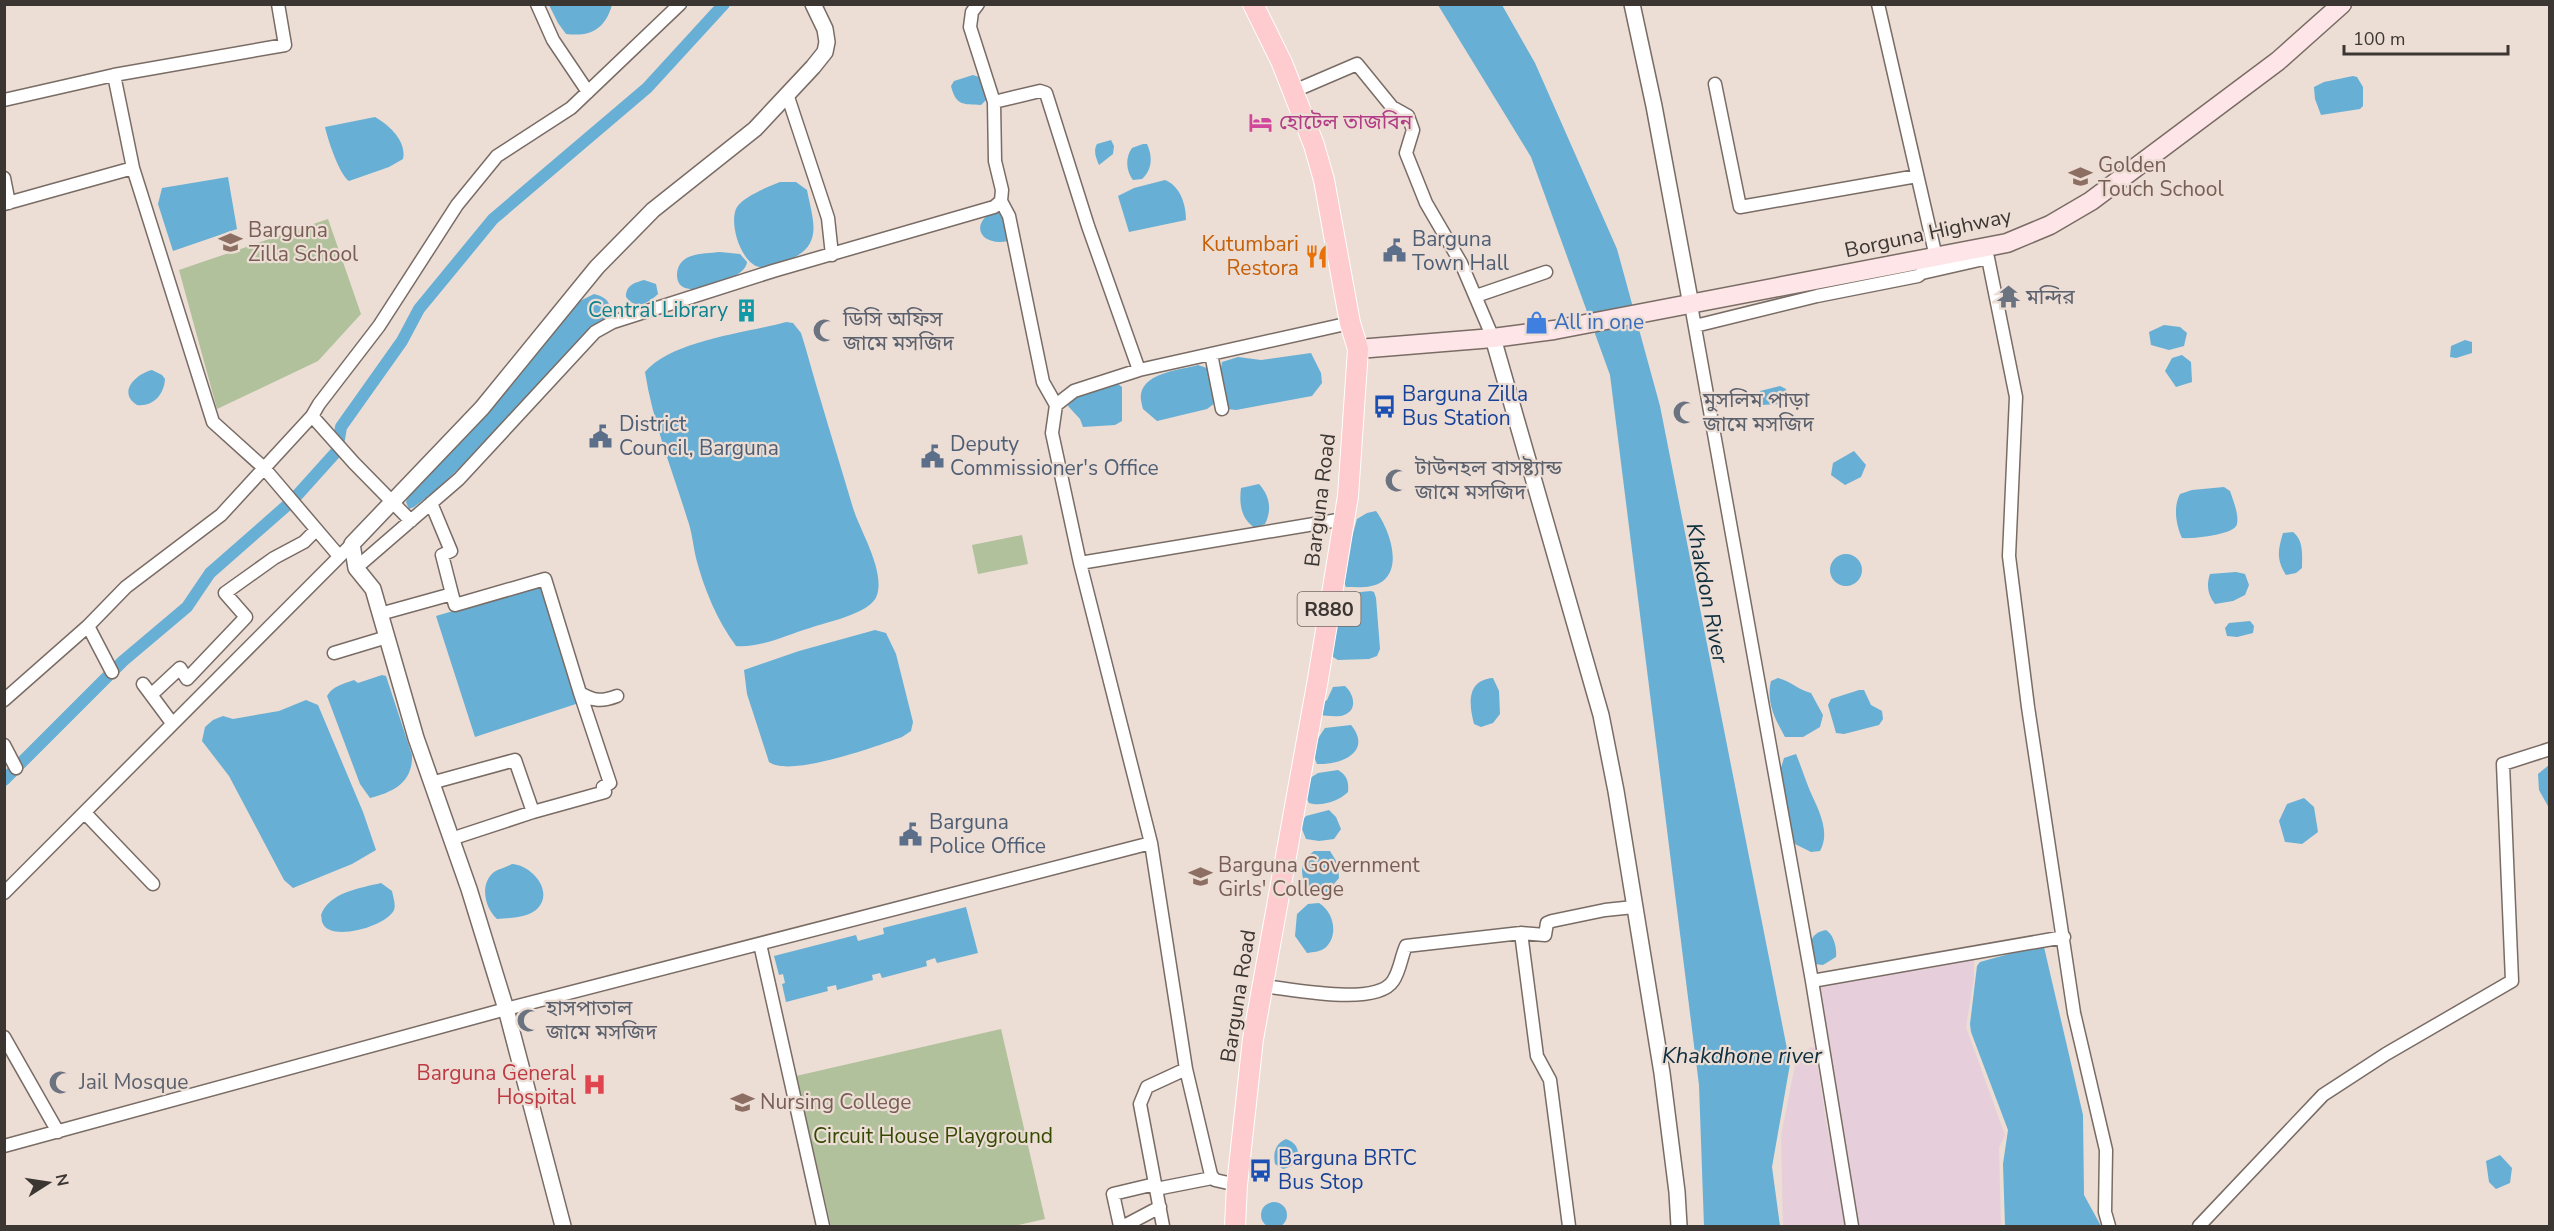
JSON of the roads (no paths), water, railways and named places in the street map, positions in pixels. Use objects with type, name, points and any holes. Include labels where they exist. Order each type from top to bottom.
[{"type":"main road","name":"Barguna Road","points":[[1235,1227],[1237,1185],[1253,1039],[1318,679],[1344,519],[1358,349],[1350,323],[1324,180],[1294,91],[1253,4]]},
{"type":"main road","name":"Borguna Highway","points":[[1358,349],[1493,338],[1554,330],[2007,243],[2071,214],[2278,61],[2342,4]]},
{"type":"street","points":[[4,100],[114,75],[285,45],[278,4]]},
{"type":"street","points":[[537,4],[553,40],[588,92]]},
{"type":"street","points":[[4,700],[88,626],[126,587],[221,515],[312,416],[379,326],[457,205],[497,156],[572,108],[680,4]]},
{"type":"street","points":[[4,893],[356,539],[482,408],[597,267],[645,218],[754,129],[787,94],[825,52],[827,42],[825,29],[813,4]]},
{"type":"street","points":[[978,4],[972,12],[970,27],[994,102],[995,161],[1002,190],[1001,201],[1009,216],[1043,382],[1056,405],[1052,433],[1080,563],[1151,843],[1186,1069],[1212,1178]]},
{"type":"street","points":[[1632,4],[1654,106],[1695,326],[1812,981],[1852,1227]]},
{"type":"street","points":[[1878,4],[1936,257]]},
{"type":"street","points":[[1294,91],[1358,64],[1391,106],[1408,116],[1413,130],[1405,152],[1426,203],[1461,262],[1493,338],[1600,715],[1662,1073],[1677,1192],[1678,1227]]},
{"type":"street","points":[[114,75],[133,168],[213,422],[264,468],[339,555]]},
{"type":"street","points":[[1715,84],[1740,207],[1917,176]]},
{"type":"street","points":[[994,102],[1040,91],[1046,93],[1088,226],[1139,369]]},
{"type":"street","points":[[787,94],[828,218],[832,255]]},
{"type":"street","points":[[4,178],[7,203],[133,168]]},
{"type":"street","points":[[356,568],[459,479],[595,332],[632,315],[972,214],[994,207],[1001,201]]},
{"type":"street","points":[[1695,326],[1816,296],[1918,276],[1922,273],[1988,258],[2016,397],[2009,556],[2028,707],[2074,1013],[2106,1150],[2104,1212],[2109,1227]]},
{"type":"street","points":[[1476,296],[1546,272]]},
{"type":"street","points":[[1056,405],[1074,391],[1139,369],[1350,323]]},
{"type":"street","points":[[1211,354],[1222,409]]},
{"type":"street","points":[[312,416],[411,521]]},
{"type":"street","points":[[431,503],[451,551],[442,555],[455,606],[545,579],[610,783],[603,787],[605,792],[533,812],[452,839]]},
{"type":"street","points":[[1080,563],[1344,519]]},
{"type":"street","points":[[151,694],[180,668],[187,679],[246,617],[225,593],[274,558],[304,542],[316,530]]},
{"type":"street","points":[[356,539],[356,568],[373,589],[431,783],[452,839],[506,1009],[563,1227]]},
{"type":"street","points":[[380,614],[452,594]]},
{"type":"street","points":[[88,626],[112,672]]},
{"type":"street","points":[[334,652],[387,637]]},
{"type":"street","points":[[143,684],[172,723]]},
{"type":"street","points":[[580,693],[595,701],[604,701],[616,696]]},
{"type":"street","points":[[4,745],[16,768]]},
{"type":"street","points":[[2199,1227],[2323,1095],[2386,1054],[2512,981],[2503,764],[2550,749]]},
{"type":"street","points":[[431,783],[515,760],[533,812]]},
{"type":"street","points":[[85,813],[153,884]]},
{"type":"street","points":[[4,1146],[506,1009],[1151,843]]},
{"type":"street","points":[[1263,986],[1360,996],[1383,990],[1393,982],[1406,946],[1521,933],[1545,935],[1547,923],[1552,921],[1605,910],[1634,908]]},
{"type":"street","points":[[1521,933],[1537,1056],[1550,1080],[1569,1227]]},
{"type":"street","points":[[1812,981],[2064,937]]},
{"type":"street","points":[[760,944],[823,1227]]},
{"type":"street","points":[[4,1037],[58,1132]]},
{"type":"street","points":[[1163,1227],[1140,1104],[1147,1087],[1186,1069]]},
{"type":"street","points":[[1160,1207],[1122,1227],[1113,1194],[1212,1178],[1237,1185]]},
{"type":"water","points":[[549,5],[612,5],[601,26],[596,30],[575,35],[566,34]]},
{"type":"water","name":"Khakdhone river","points":[[1438,5],[1502,5],[1535,63],[1617,249],[1660,406],[1790,1064],[1772,1167],[1780,1226],[1704,1226],[1699,1085],[1610,375],[1531,157]]},
{"type":"water","points":[[973,75],[982,78],[988,98],[981,105],[961,103],[955,97],[951,86],[954,81]]},
{"type":"water","points":[[2357,77],[2363,87],[2363,106],[2360,109],[2321,115],[2315,99],[2314,87],[2324,82]]},
{"type":"water","points":[[375,117],[386,124],[400,140],[404,152],[403,159],[389,167],[349,181],[338,164],[325,127]]},
{"type":"water","points":[[1111,140],[1114,146],[1113,154],[1099,165],[1095,152],[1097,144]]},
{"type":"water","points":[[1147,144],[1149,149],[1150,167],[1142,179],[1133,180],[1128,169],[1128,156],[1132,148]]},
{"type":"water","points":[[228,177],[237,229],[173,251],[158,204],[162,188]]},
{"type":"water","points":[[1165,180],[1175,187],[1181,196],[1186,220],[1129,232],[1118,196],[1134,188]]},
{"type":"water","points":[[780,182],[796,182],[807,190],[813,222],[812,239],[800,254],[779,265],[763,268],[753,264],[742,250],[735,232],[735,214],[737,207],[745,199]]},
{"type":"water","points":[[997,209],[1006,210],[1008,241],[991,241],[981,233],[982,221]]},
{"type":"water","points":[[720,252],[740,254],[747,262],[745,268],[730,279],[709,287],[690,289],[680,285],[677,275],[678,267],[682,262],[699,254]]},
{"type":"water","points":[[644,280],[656,284],[658,294],[642,304],[630,301],[626,297],[629,287]]},
{"type":"water","points":[[594,294],[602,297],[609,304],[608,315],[520,411],[436,490],[409,509],[406,502],[409,494],[580,301]]},
{"type":"water","points":[[786,322],[793,323],[801,333],[853,508],[875,563],[879,585],[873,601],[858,612],[764,643],[736,646],[717,615],[703,581],[689,523],[658,428],[645,372],[657,361],[691,345]]},
{"type":"water","points":[[2164,325],[2180,327],[2187,333],[2184,346],[2169,350],[2151,345],[2149,332]]},
{"type":"water","points":[[2465,340],[2472,342],[2472,353],[2456,358],[2450,357],[2451,346]]},
{"type":"water","points":[[1311,353],[1321,373],[1322,383],[1312,396],[1236,410],[1228,409],[1220,374],[1222,362],[1238,357],[1261,360]]},
{"type":"water","points":[[2182,355],[2191,362],[2192,382],[2176,387],[2165,371],[2172,358]]},
{"type":"water","points":[[1198,365],[1207,368],[1215,403],[1207,409],[1157,421],[1143,409],[1141,394],[1149,381],[1165,373]]},
{"type":"water","points":[[152,370],[165,379],[160,395],[153,402],[137,405],[129,395],[131,384],[140,375]]},
{"type":"water","points":[[1118,384],[1122,387],[1122,421],[1115,425],[1083,427],[1080,419],[1068,406],[1072,400],[1090,389]]},
{"type":"water","points":[[1780,386],[1786,389],[1787,398],[1779,404],[1761,405],[1758,399],[1760,391]]},
{"type":"water","points":[[1854,451],[1866,465],[1861,477],[1845,485],[1831,475],[1833,463]]},
{"type":"water","points":[[1259,484],[1266,493],[1269,508],[1265,524],[1255,528],[1244,516],[1240,494],[1241,488]]},
{"type":"water","points":[[2224,487],[2230,491],[2235,507],[2237,524],[2234,528],[2212,535],[2182,538],[2176,516],[2180,494],[2192,490]]},
{"type":"water","points":[[1376,511],[1385,526],[1392,546],[1392,566],[1389,574],[1383,581],[1374,585],[1346,587],[1341,576],[1357,519]]},
{"type":"water","points":[[2293,532],[2301,544],[2302,568],[2296,573],[2286,575],[2279,559],[2279,550],[2283,533]]},
{"type":"water","points":[[1846,554],[1857,559],[1862,570],[1857,581],[1846,586],[1835,581],[1830,570],[1835,559]]},
{"type":"water","points":[[2236,572],[2245,574],[2249,585],[2245,595],[2233,601],[2215,604],[2208,590],[2210,574]]},
{"type":"water","points":[[542,585],[579,703],[475,737],[436,616]]},
{"type":"water","points":[[1374,592],[1376,598],[1380,649],[1377,656],[1369,659],[1338,660],[1333,657],[1330,648],[1339,594]]},
{"type":"water","points":[[2250,621],[2254,626],[2253,633],[2237,637],[2227,636],[2225,628],[2229,623]]},
{"type":"water","points":[[875,630],[886,633],[896,654],[913,722],[911,731],[902,737],[834,759],[795,766],[780,766],[769,762],[747,694],[744,670],[799,651]]},
{"type":"water","points":[[382,675],[386,676],[412,755],[409,772],[405,779],[387,793],[370,798],[360,784],[327,696],[342,684],[354,680],[358,683]]},
{"type":"water","points":[[1493,678],[1499,691],[1500,714],[1493,723],[1481,727],[1474,724],[1471,695],[1478,683]]},
{"type":"water","points":[[1778,678],[1811,693],[1823,715],[1820,727],[1803,737],[1785,737],[1775,717],[1770,696],[1771,681]]},
{"type":"water","points":[[1345,686],[1351,693],[1353,702],[1348,713],[1338,716],[1318,715],[1321,704],[1327,700],[1333,687]]},
{"type":"water","points":[[1864,690],[1871,705],[1882,711],[1883,719],[1879,725],[1844,734],[1836,733],[1828,705],[1831,699]]},
{"type":"water","points":[[306,700],[318,705],[363,812],[376,850],[352,864],[293,888],[284,880],[229,776],[202,741],[205,727],[213,720],[223,716],[233,719],[279,711]]},
{"type":"water","points":[[1351,725],[1357,734],[1358,743],[1351,755],[1336,762],[1317,764],[1314,754],[1315,746],[1325,728]]},
{"type":"water","points":[[1796,754],[1824,828],[1820,851],[1811,852],[1795,844],[1790,832],[1780,771],[1784,758]]},
{"type":"water","points":[[2549,765],[2549,808],[2539,790],[2538,774]]},
{"type":"water","points":[[1338,770],[1347,779],[1348,792],[1330,802],[1309,803],[1303,792],[1307,780],[1318,773]]},
{"type":"water","points":[[2304,798],[2314,807],[2318,832],[2302,844],[2285,842],[2279,821],[2287,804]]},
{"type":"water","points":[[1329,810],[1336,817],[1341,829],[1334,839],[1319,841],[1306,839],[1300,824],[1306,816]]},
{"type":"water","points":[[1314,851],[1330,851],[1338,864],[1339,878],[1327,892],[1307,890],[1305,884],[1302,874],[1303,864]]},
{"type":"water","points":[[512,864],[526,869],[538,880],[542,886],[542,901],[538,908],[529,914],[497,919],[489,909],[485,896],[486,883],[494,872]]},
{"type":"water","points":[[381,883],[392,891],[395,903],[395,908],[389,916],[371,926],[348,932],[337,932],[328,929],[323,924],[321,915],[325,907],[338,896]]},
{"type":"water","points":[[1319,903],[1331,918],[1332,937],[1325,948],[1307,953],[1295,936],[1297,914],[1308,904]]},
{"type":"water","points":[[966,907],[978,953],[937,963],[935,958],[926,961],[927,966],[882,978],[880,973],[872,975],[873,980],[837,990],[836,985],[827,987],[828,991],[786,1002],[782,984],[785,983],[783,974],[779,975],[774,956],[856,935],[858,941],[884,934],[883,928]]},
{"type":"water","points":[[1826,930],[1834,942],[1836,957],[1823,965],[1814,964],[1812,938]]},
{"type":"water","points":[[2038,946],[2044,947],[2083,1115],[2084,1195],[2101,1226],[2005,1226],[2003,1164],[2008,1130],[1970,1024],[1977,966],[1980,962]]},
{"type":"water","points":[[1286,1139],[1296,1146],[1298,1155],[1294,1164],[1283,1169],[1275,1164],[1274,1156],[1277,1146]]},
{"type":"water","points":[[2500,1155],[2512,1168],[2510,1183],[2496,1189],[2489,1182],[2486,1161]]},
{"type":"water","points":[[1274,1202],[1283,1206],[1287,1215],[1283,1224],[1274,1228],[1265,1224],[1261,1215],[1265,1206]]},
{"type":"waterway","points":[[4,780],[123,661],[187,607],[210,573],[292,501],[337,451],[341,427],[402,341],[419,309],[493,219],[647,88],[724,4]]},
{"type":"place","name":"হোটেল তাজবিন","points":[[1261,122]]},
{"type":"place","name":"Golden Touch School","points":[[2080,177]]},
{"type":"place","name":"Barguna Zilla School","points":[[230,242]]},
{"type":"place","name":"Barguna Town Hall","points":[[1394,251]]},
{"type":"place","name":"Kutumbari Restora","points":[[1317,256]]},
{"type":"place","name":"মন্দির","points":[[2008,297]]},
{"type":"place","name":"Central Library","points":[[746,310]]},
{"type":"place","name":"All in one","points":[[1536,322]]},
{"type":"place","name":"ডিসি অফিস জামে মসজিদ","points":[[825,331]]},
{"type":"place","name":"Barguna Zilla Bus Station","points":[[1384,406]]},
{"type":"place","name":"মুসলিম পাড়া জামে মসজিদ","points":[[1685,412]]},
{"type":"place","name":"District Council, Barguna","points":[[601,436]]},
{"type":"place","name":"Deputy Commissioner's Office","points":[[932,456]]},
{"type":"place","name":"টাউনহল বাসষ্ট্যান্ড জামে মসজিদ","points":[[1397,480]]},
{"type":"place","name":"Barguna Police Office","points":[[911,834]]},
{"type":"place","name":"Barguna Government Girls' College","points":[[1200,877]]},
{"type":"place","name":"হাসপাতাল জামে মসজিদ","points":[[528,1020]]},
{"type":"place","name":"Jail Mosque","points":[[61,1082]]},
{"type":"place","name":"Barguna General Hospital","points":[[594,1085]]},
{"type":"place","name":"Nursing College","points":[[742,1102]]},
{"type":"place","name":"Barguna BRTC Bus Stop","points":[[1260,1170]]},
{"type":"water label","name":"Khakdon River","points":[[1707,593]]},
{"type":"park label","name":"Circuit House Playground","points":[[933,1136]]}]
